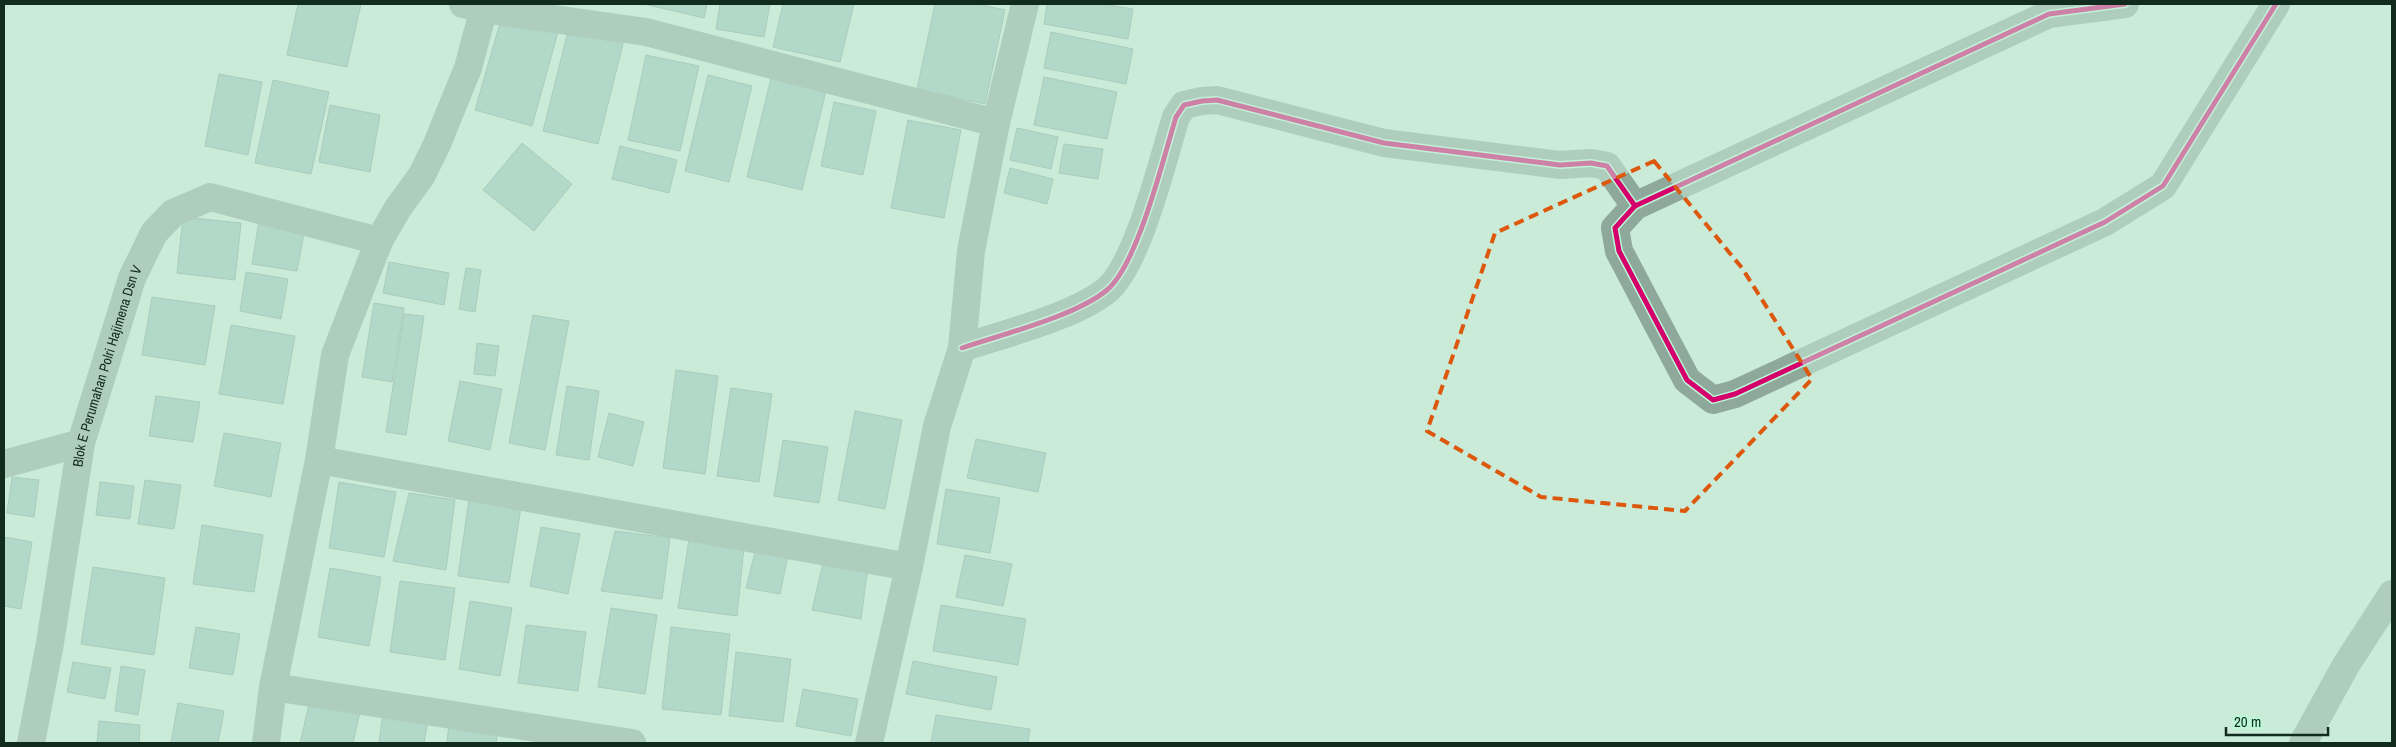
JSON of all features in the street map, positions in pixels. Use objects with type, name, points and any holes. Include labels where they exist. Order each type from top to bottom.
[{"type":"street","points":[[869,743],[909,567],[937,426],[962,348],[971,251],[996,123],[1024,4]]},
{"type":"street","points":[[2125,4],[2049,14],[1635,206],[1615,228],[1619,251],[1687,380],[1713,400],[1735,394],[2105,222],[2163,186],[2276,4]]},
{"type":"street","points":[[266,743],[273,687],[319,460],[335,355],[379,241],[398,208],[422,174],[437,144],[468,68],[477,6],[646,32],[996,123]]},
{"type":"street","points":[[962,348],[1076,308],[1108,289],[1133,255],[1176,117],[1184,105],[1202,100],[1217,100],[1384,143],[1560,166],[1591,162],[1607,166],[1635,206]]},
{"type":"street","name":"Blok E Perumahan Polri Hajimena Dsn V","points":[[31,743],[50,643],[80,443],[132,278],[154,233],[173,213],[210,197],[379,241]]},
{"type":"street","points":[[4,464],[80,443]]},
{"type":"street","points":[[319,460],[909,567]]},
{"type":"street","points":[[2303,743],[2346,665],[2392,594]]},
{"type":"street","points":[[273,687],[632,743]]},
{"type":"highlighted area","points":[[1654,161],[1742,268],[1812,379],[1685,511],[1541,497],[1427,431],[1495,233]]},
{"type":"building","points":[[298,4],[361,4],[347,67],[287,55]]},
{"type":"building","points":[[644,4],[707,4],[704,18]]},
{"type":"building","points":[[720,4],[770,4],[764,37],[716,29]]},
{"type":"building","points":[[783,4],[854,4],[840,62],[773,47]]},
{"type":"building","points":[[935,4],[978,4],[1005,10],[985,104],[917,89]]},
{"type":"building","points":[[1047,4],[1102,4],[1133,9],[1128,39],[1044,24]]},
{"type":"building","points":[[502,16],[558,32],[532,126],[475,110]]},
{"type":"building","points":[[568,31],[623,44],[598,144],[543,131]]},
{"type":"building","points":[[1051,32],[1133,49],[1126,84],[1044,68]]},
{"type":"building","points":[[646,55],[699,66],[680,151],[628,140]]},
{"type":"building","points":[[219,74],[262,82],[248,155],[205,146]]},
{"type":"building","points":[[708,75],[752,86],[729,182],[685,171]]},
{"type":"building","points":[[1044,77],[1117,92],[1107,139],[1034,125]]},
{"type":"building","points":[[771,78],[826,91],[802,190],[747,177]]},
{"type":"building","points":[[273,80],[329,92],[311,174],[255,163]]},
{"type":"building","points":[[834,102],[876,111],[863,175],[821,166]]},
{"type":"building","points":[[330,105],[380,115],[370,172],[319,162]]},
{"type":"building","points":[[908,120],[961,130],[944,218],[891,208]]},
{"type":"building","points":[[1017,128],[1058,137],[1051,169],[1010,160]]},
{"type":"building","points":[[522,143],[572,184],[534,231],[483,190]]},
{"type":"building","points":[[1064,144],[1103,149],[1098,179],[1059,173]]},
{"type":"building","points":[[620,146],[677,160],[669,193],[612,179]]},
{"type":"building","points":[[1010,168],[1053,179],[1047,204],[1004,193]]},
{"type":"building","points":[[183,217],[241,223],[235,280],[177,273]]},
{"type":"building","points":[[259,221],[305,228],[297,271],[252,264]]},
{"type":"building","points":[[389,262],[449,273],[444,305],[383,293]]},
{"type":"building","points":[[466,268],[481,270],[475,312],[459,309]]},
{"type":"building","points":[[246,272],[288,279],[281,319],[240,311]]},
{"type":"building","points":[[152,297],[215,306],[205,365],[142,355]]},
{"type":"building","points":[[374,303],[404,308],[392,382],[362,377]]},
{"type":"building","points":[[404,314],[424,316],[406,435],[386,432]]},
{"type":"building","points":[[533,315],[569,321],[545,450],[509,443]]},
{"type":"building","points":[[231,325],[295,336],[283,404],[219,394]]},
{"type":"building","points":[[477,343],[499,346],[495,376],[474,374]]},
{"type":"building","points":[[676,370],[718,376],[705,474],[663,468]]},
{"type":"building","points":[[460,381],[502,389],[490,450],[448,441]]},
{"type":"building","points":[[567,386],[599,391],[589,460],[556,455]]},
{"type":"building","points":[[731,388],[772,394],[759,482],[717,476]]},
{"type":"building","points":[[156,396],[200,402],[193,442],[149,436]]},
{"type":"building","points":[[855,411],[902,420],[885,509],[838,500]]},
{"type":"building","points":[[609,413],[644,422],[633,466],[598,457]]},
{"type":"building","points":[[224,433],[281,443],[271,497],[214,486]]},
{"type":"building","points":[[976,439],[1046,453],[1038,492],[967,478]]},
{"type":"building","points":[[783,440],[828,447],[819,503],[774,496]]},
{"type":"building","points":[[12,477],[39,480],[34,517],[7,513]]},
{"type":"building","points":[[145,480],[181,485],[174,529],[138,524]]},
{"type":"building","points":[[100,482],[134,486],[130,519],[96,515]]},
{"type":"building","points":[[339,482],[396,492],[384,557],[329,548]]},
{"type":"building","points":[[946,489],[1000,498],[990,553],[937,544]]},
{"type":"building","points":[[409,493],[455,500],[446,570],[393,561]]},
{"type":"building","points":[[469,499],[521,507],[509,583],[458,576]]},
{"type":"building","points":[[202,525],[263,535],[254,592],[193,584]]},
{"type":"building","points":[[541,527],[580,534],[568,594],[530,586]]},
{"type":"building","points":[[615,531],[670,538],[662,599],[601,591]]},
{"type":"building","points":[[4,537],[32,542],[21,609],[4,606]]},
{"type":"building","points":[[689,540],[744,546],[737,616],[678,608]]},
{"type":"building","points":[[756,548],[789,551],[780,594],[746,588]]},
{"type":"building","points":[[965,555],[1012,564],[1003,606],[956,597]]},
{"type":"building","points":[[824,559],[868,567],[861,619],[812,610]]},
{"type":"building","points":[[93,567],[165,578],[154,655],[81,644]]},
{"type":"building","points":[[330,568],[381,577],[369,646],[318,637]]},
{"type":"building","points":[[400,581],[455,588],[445,660],[390,652]]},
{"type":"building","points":[[470,601],[512,608],[500,676],[459,669]]},
{"type":"building","points":[[941,605],[1026,619],[1018,665],[933,651]]},
{"type":"building","points":[[611,608],[657,615],[645,694],[598,687]]},
{"type":"building","points":[[526,625],[586,632],[578,691],[518,683]]},
{"type":"building","points":[[196,627],[240,634],[233,675],[189,668]]},
{"type":"building","points":[[671,627],[730,634],[721,715],[662,709]]},
{"type":"building","points":[[736,652],[791,659],[783,722],[729,716]]},
{"type":"building","points":[[913,661],[997,677],[991,710],[906,694]]},
{"type":"building","points":[[73,662],[111,668],[105,699],[67,692]]},
{"type":"building","points":[[121,666],[145,670],[138,715],[115,711]]},
{"type":"building","points":[[803,689],[858,699],[851,736],[796,726]]},
{"type":"building","points":[[311,696],[361,708],[353,743],[300,743]]},
{"type":"building","points":[[178,703],[224,711],[218,743],[171,743]]},
{"type":"building","points":[[383,713],[428,720],[424,743],[379,743]]},
{"type":"building","points":[[936,715],[1030,729],[1028,743],[931,743]]},
{"type":"building","points":[[99,721],[140,725],[139,743],[97,743]]},
{"type":"building","points":[[449,723],[498,728],[496,743],[447,743]]},
{"type":"cycle path","points":[[2125,4],[2049,14],[1635,206],[1615,228],[1619,251],[1687,380],[1713,400],[1735,394],[2105,222],[2163,186],[2276,4]]},
{"type":"cycle path","points":[[962,348],[1058,316],[1094,299],[1107,290],[1118,277],[1139,235],[1157,183],[1176,117],[1184,105],[1202,101],[1217,100],[1384,143],[1560,165],[1591,163],[1607,166],[1635,206]]}]
